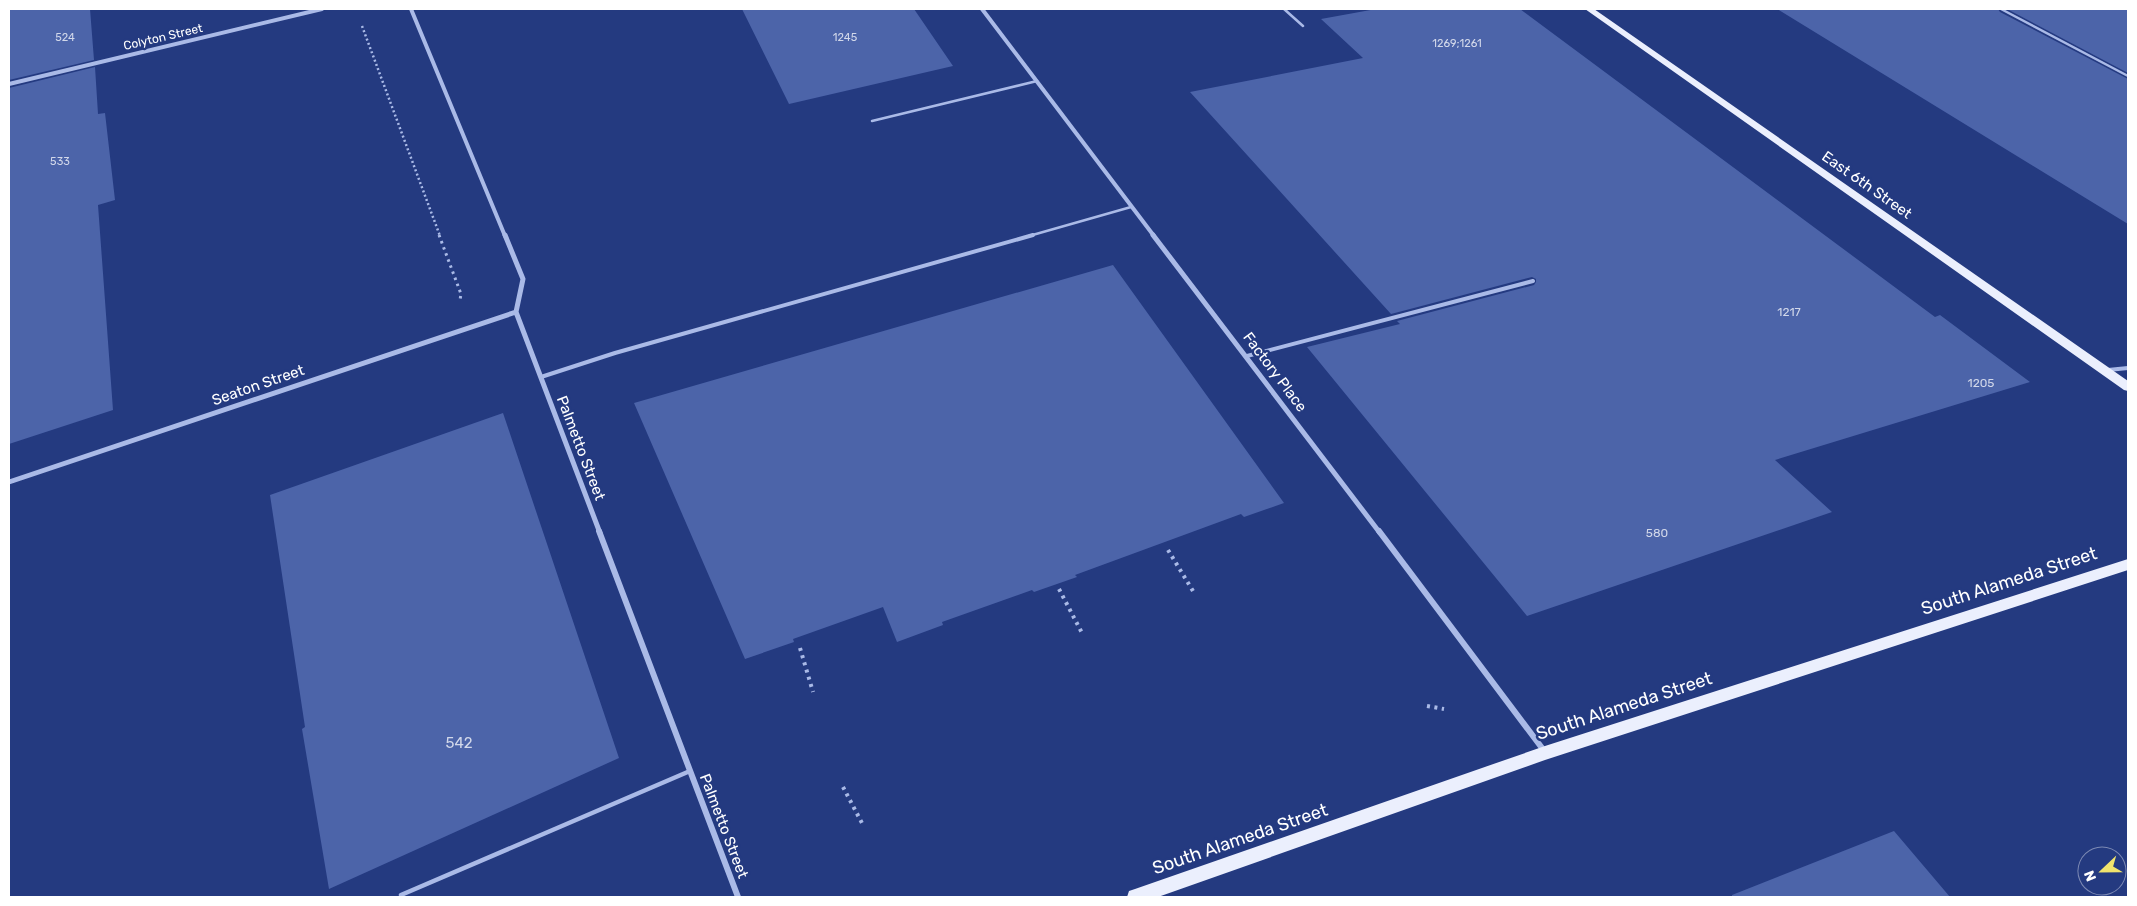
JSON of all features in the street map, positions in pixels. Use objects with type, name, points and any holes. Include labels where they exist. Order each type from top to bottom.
[{"type":"main road","name":"East 6th Street","points":[[1589,9],[2128,386]]},
{"type":"main road","name":"South Alameda Street","points":[[1135,897],[1545,753],[2128,564]]},
{"type":"street","name":"Colyton Street","points":[[9,84],[322,9]]},
{"type":"street","points":[[412,9],[523,279],[516,312]]},
{"type":"street","name":"Factory Place","points":[[982,9],[1131,207],[1247,356],[1545,753]]},
{"type":"street","name":"Palmetto Street","points":[[516,312],[738,897]]},
{"type":"street","name":"Seaton Street","points":[[9,482],[516,312]]},
{"type":"lane","points":[[1284,9],[1303,26]]},
{"type":"lane","points":[[2001,9],[2128,76]]},
{"type":"lane","points":[[872,121],[1037,81]]},
{"type":"lane","points":[[541,377],[615,353],[1131,207]]},
{"type":"lane","points":[[1247,356],[1533,282]]},
{"type":"lane","points":[[2105,370],[2128,368]]},
{"type":"lane","points":[[400,895],[690,772]]},
{"type":"path","points":[[362,26],[461,294],[460,299],[454,305]]},
{"type":"path","points":[[1168,550],[1193,591]]},
{"type":"path","points":[[1059,589],[1082,633]]},
{"type":"path","points":[[800,648],[813,692]]},
{"type":"path","points":[[1426,706],[1444,709]]},
{"type":"path","points":[[843,787],[863,825]]},
{"type":"building","points":[[9,9],[90,9],[94,60],[9,80]]},
{"type":"building","points":[[742,9],[914,9],[953,66],[789,104]]},
{"type":"building","points":[[1376,9],[1520,9],[1935,317],[1940,315],[2030,382],[1775,460],[1832,512],[1527,616],[1307,347],[1400,324],[1397,321],[1534,285],[1536,279],[1532,277],[1391,314],[1190,92],[1363,58],[1321,19]]},
{"type":"building","points":[[1777,9],[1998,9],[2000,12],[2128,79],[2128,224]]},
{"type":"building","points":[[2007,9],[2128,9],[2128,73]]},
{"type":"building","points":[[95,67],[98,114],[105,113],[115,200],[98,205],[113,410],[9,444],[9,88]]},
{"type":"building","points":[[1113,265],[1284,503],[1244,517],[1241,514],[1075,575],[1077,577],[1034,592],[1032,590],[942,622],[943,625],[897,642],[883,607],[793,639],[794,642],[745,659],[634,403]]},
{"type":"building","points":[[503,413],[619,758],[329,889],[302,729],[305,727],[270,495]]},
{"type":"building","points":[[1894,831],[1950,897],[1732,897],[1732,895]]}]
